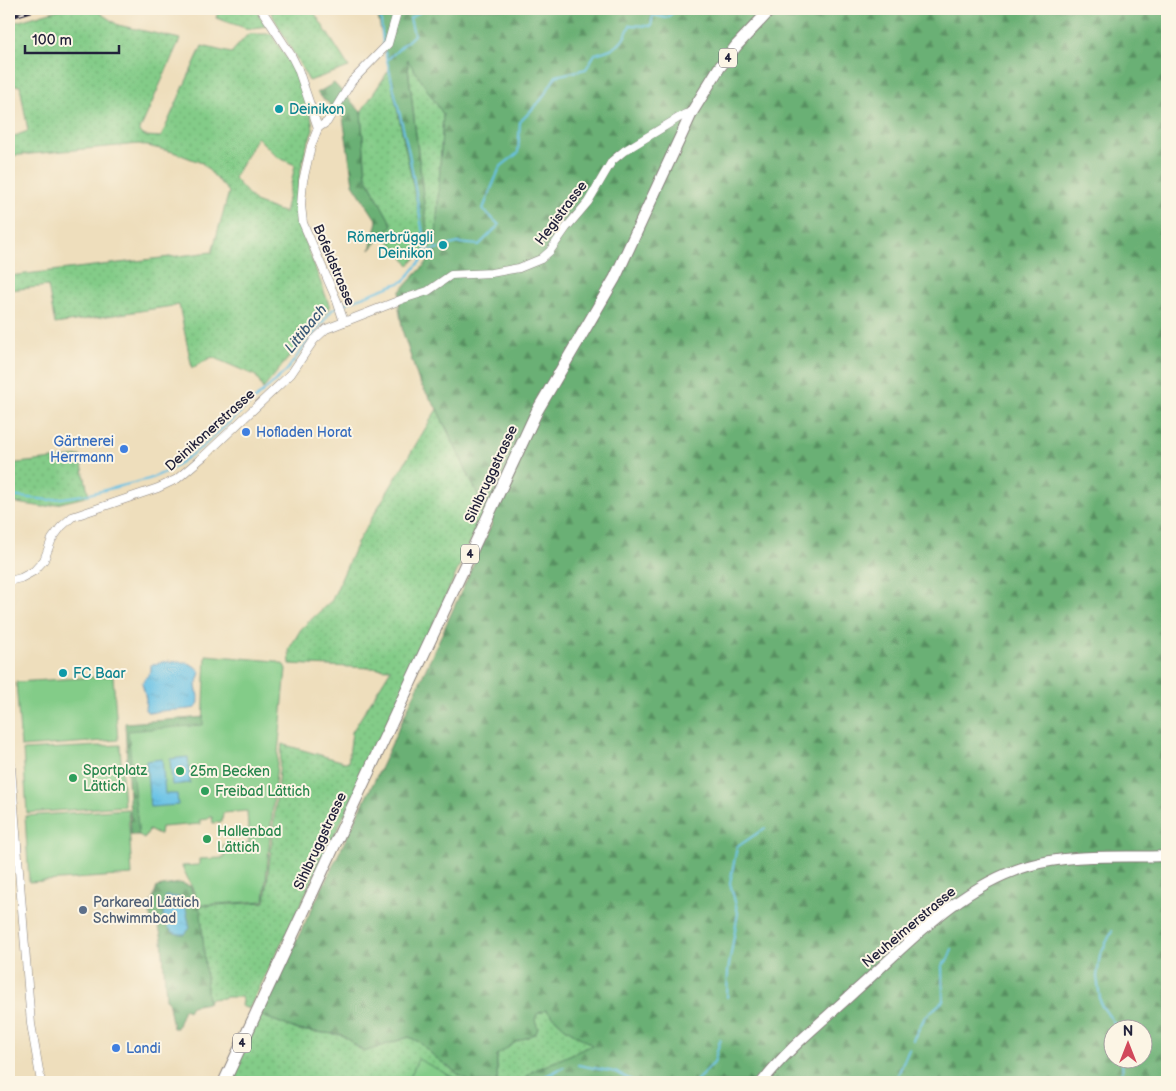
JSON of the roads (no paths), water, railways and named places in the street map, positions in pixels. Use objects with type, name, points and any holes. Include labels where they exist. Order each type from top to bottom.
[{"type":"main road","name":"Sihlbruggstrasse","points":[[224,1082],[537,411],[615,278],[692,112],[719,68],[742,39],[771,9]]},
{"type":"street","points":[[261,9],[298,69],[318,128]]},
{"type":"street","name":"Bofeldstrasse","points":[[344,322],[337,301],[303,223],[301,205],[303,181],[311,146],[318,128],[327,122],[352,81],[388,44],[398,9]]},
{"type":"street","name":"Hegistrasse","points":[[344,322],[428,291],[451,275],[491,273],[519,268],[541,259],[550,251],[588,202],[612,162],[624,151],[685,114],[692,112]]},
{"type":"street","name":"Deinikonerstrasse","points":[[9,581],[21,578],[34,571],[44,560],[52,539],[61,526],[72,517],[158,488],[177,479],[291,374],[314,340],[326,329],[344,322]]},
{"type":"street","points":[[9,742],[31,1024],[40,1082]]},
{"type":"street","name":"Neuheimerstrasse","points":[[762,1082],[778,1062],[812,1030],[940,915],[974,890],[995,879],[1050,860],[1078,857],[1167,856]]},
{"type":"water","points":[[162,662],[188,663],[200,672],[196,686],[199,702],[196,708],[150,713],[145,710],[146,699],[142,683],[151,671],[151,665]]},
{"type":"water","name":"25m Becken","points":[[188,757],[190,783],[172,785],[170,759]]},
{"type":"water","points":[[162,759],[165,794],[177,794],[178,805],[150,807],[146,761]]},
{"type":"water","points":[[166,896],[178,897],[184,901],[190,928],[185,934],[174,933],[163,921]]},
{"type":"waterway","name":"Littibach","points":[[375,9],[381,20],[383,45]]},
{"type":"waterway","points":[[387,60],[414,35],[410,18],[425,9]]},
{"type":"waterway","points":[[450,245],[458,243],[479,245],[499,225],[483,209],[500,167],[518,153],[520,122],[541,100],[556,76],[586,69],[595,54],[617,46],[624,38],[630,25],[651,26],[653,15],[666,18],[678,9]]},
{"type":"waterway","name":"Littibach","points":[[341,305],[404,281],[424,257],[425,245],[409,153],[385,52]]},
{"type":"waterway","points":[[425,252],[439,248]]},
{"type":"waterway","name":"Littibach","points":[[9,496],[49,500],[89,494],[149,479],[170,470],[202,447],[286,371],[332,310],[337,307]]},
{"type":"waterway","points":[[727,997],[728,971],[738,913],[730,883],[737,847],[765,828]]},
{"type":"waterway","points":[[1111,1018],[1101,1005],[1097,977],[1100,955],[1112,931]]},
{"type":"waterway","points":[[913,1040],[925,1017],[943,1001],[942,966],[948,959],[952,949]]},
{"type":"waterway","points":[[695,1082],[714,1063],[720,1040]]},
{"type":"waterway","points":[[895,1082],[909,1049]]},
{"type":"waterway","points":[[578,1065],[615,1072],[635,1082]]},
{"type":"waterway","points":[[534,1082],[564,1067]]},
{"type":"waterway","points":[[1122,1068],[1123,1082]]},
{"type":"railway","points":[[9,17],[36,9]]},
{"type":"place","name":"Deinikon","points":[[279,109]]},
{"type":"place","name":"Römerbrüggli Deinikon","points":[[443,245]]},
{"type":"place","name":"Hofladen Horat","points":[[246,432]]},
{"type":"place","name":"Gärtnerei Herrmann","points":[[124,449]]},
{"type":"place","name":"FC Baar","points":[[63,673]]},
{"type":"place","name":"25m Becken","points":[[180,771]]},
{"type":"place","name":"Sportplatz Lättich","points":[[73,778]]},
{"type":"place","name":"Freibad Lättich","points":[[205,791]]},
{"type":"place","name":"Hallenbad Lättich","points":[[207,839]]},
{"type":"place","name":"Parkareal Lättich Schwimmbad","points":[[83,910]]},
{"type":"place","name":"Landi","points":[[116,1048]]}]
